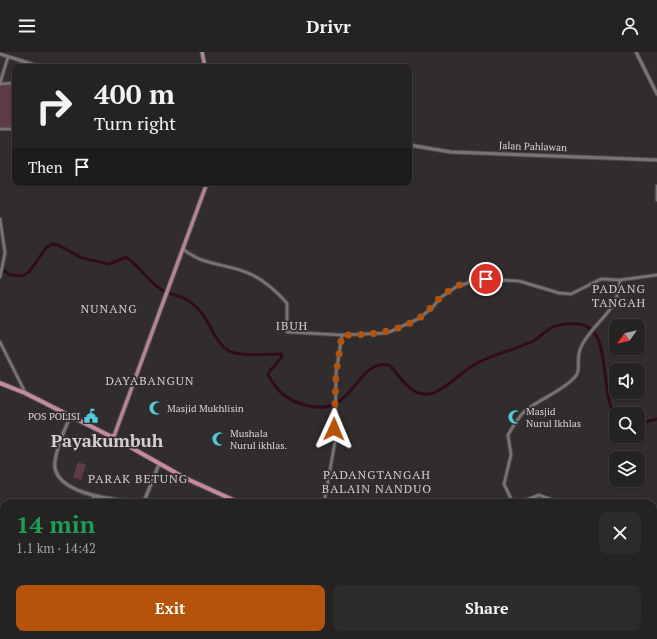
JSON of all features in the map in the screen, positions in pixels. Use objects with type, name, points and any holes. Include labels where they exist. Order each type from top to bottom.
[{"type":"highway","points":[[0,383],[71,416],[113,438],[158,465],[227,499]]},
{"type":"highway","points":[[158,465],[231,499]]},
{"type":"main road","points":[[202,52],[204,64]]},
{"type":"main road","points":[[636,52],[657,94]]},
{"type":"main road","points":[[0,54],[32,64]]},
{"type":"main road","name":"Jalan Pahlawan","points":[[412,146],[451,152],[657,160]]},
{"type":"main road","points":[[113,438],[206,186]]},
{"type":"main road","points":[[71,416],[57,454],[55,468],[64,482],[94,497],[118,499]]},
{"type":"main road","points":[[145,499],[158,465]]},
{"type":"street","points":[[8,56],[0,84],[12,83]]},
{"type":"street","points":[[2,78],[7,84]]},
{"type":"street","points":[[0,130],[12,129]]},
{"type":"street","points":[[657,186],[657,200]]},
{"type":"street","points":[[0,219],[6,253],[1,275]]},
{"type":"street","points":[[183,249],[195,258],[248,273],[264,282],[287,303],[287,332],[342,335],[387,332],[409,324],[426,314],[450,291],[466,282],[479,279],[519,281],[567,294],[575,293],[601,279],[620,280],[657,275]]},
{"type":"street","points":[[511,499],[504,484],[511,455],[508,435],[524,412],[561,389],[578,375],[578,352],[588,336],[609,312],[618,296],[620,280]]},
{"type":"street","points":[[325,499],[335,442],[336,374],[342,335]]},
{"type":"street","points":[[0,342],[26,394]]},
{"type":"street","points":[[528,499],[539,495],[550,499]]},
{"type":"shaded area","points":[[12,84],[12,128],[0,129],[0,85]]},
{"type":"shaded area","points":[[78,462],[86,465],[81,480],[73,477]]},
{"type":"waterway","points":[[0,268],[10,275],[22,276],[29,272],[46,248],[52,244],[58,245],[82,258],[109,264],[126,257],[136,265],[157,287],[185,299],[194,305],[203,315],[216,338],[229,351],[247,355],[281,354],[282,357],[268,375],[275,386],[279,391],[293,401],[305,405],[322,407],[334,404],[344,397],[368,371],[377,366],[389,365],[406,384],[416,392],[422,394],[434,393],[445,387],[467,369],[479,362],[533,341],[553,327],[579,324],[591,329],[597,336],[603,358],[611,407]]},
{"type":"waterway","points":[[645,422],[657,419]]},
{"type":"place","name":"Masjid Mukhlisin","points":[[156,408]]},
{"type":"place","name":"POS POLISI","points":[[91,416]]},
{"type":"place","name":"Masjid Nurul Ikhlas","points":[[515,417]]},
{"type":"place","name":"Mushala Nurul ikhlas.","points":[[219,439]]},
{"type":"district","name":"PADANG TANGAH","points":[[619,296]]},
{"type":"district","name":"NUNANG","points":[[109,309]]},
{"type":"district","name":"IBUH","points":[[292,326]]},
{"type":"district","name":"DAYABANGUN","points":[[150,381]]},
{"type":"district","name":"Payakumbuh","points":[[107,441]]},
{"type":"district","name":"PARAK BETUNG","points":[[138,479]]},
{"type":"district","name":"PADANGTANGAH BALAIN NANDUO","points":[[377,482]]},
{"type":"route","points":[[334,429],[336,374],[342,335],[387,332],[409,324],[428,312],[440,298],[456,287],[469,281],[486,279]]}]
